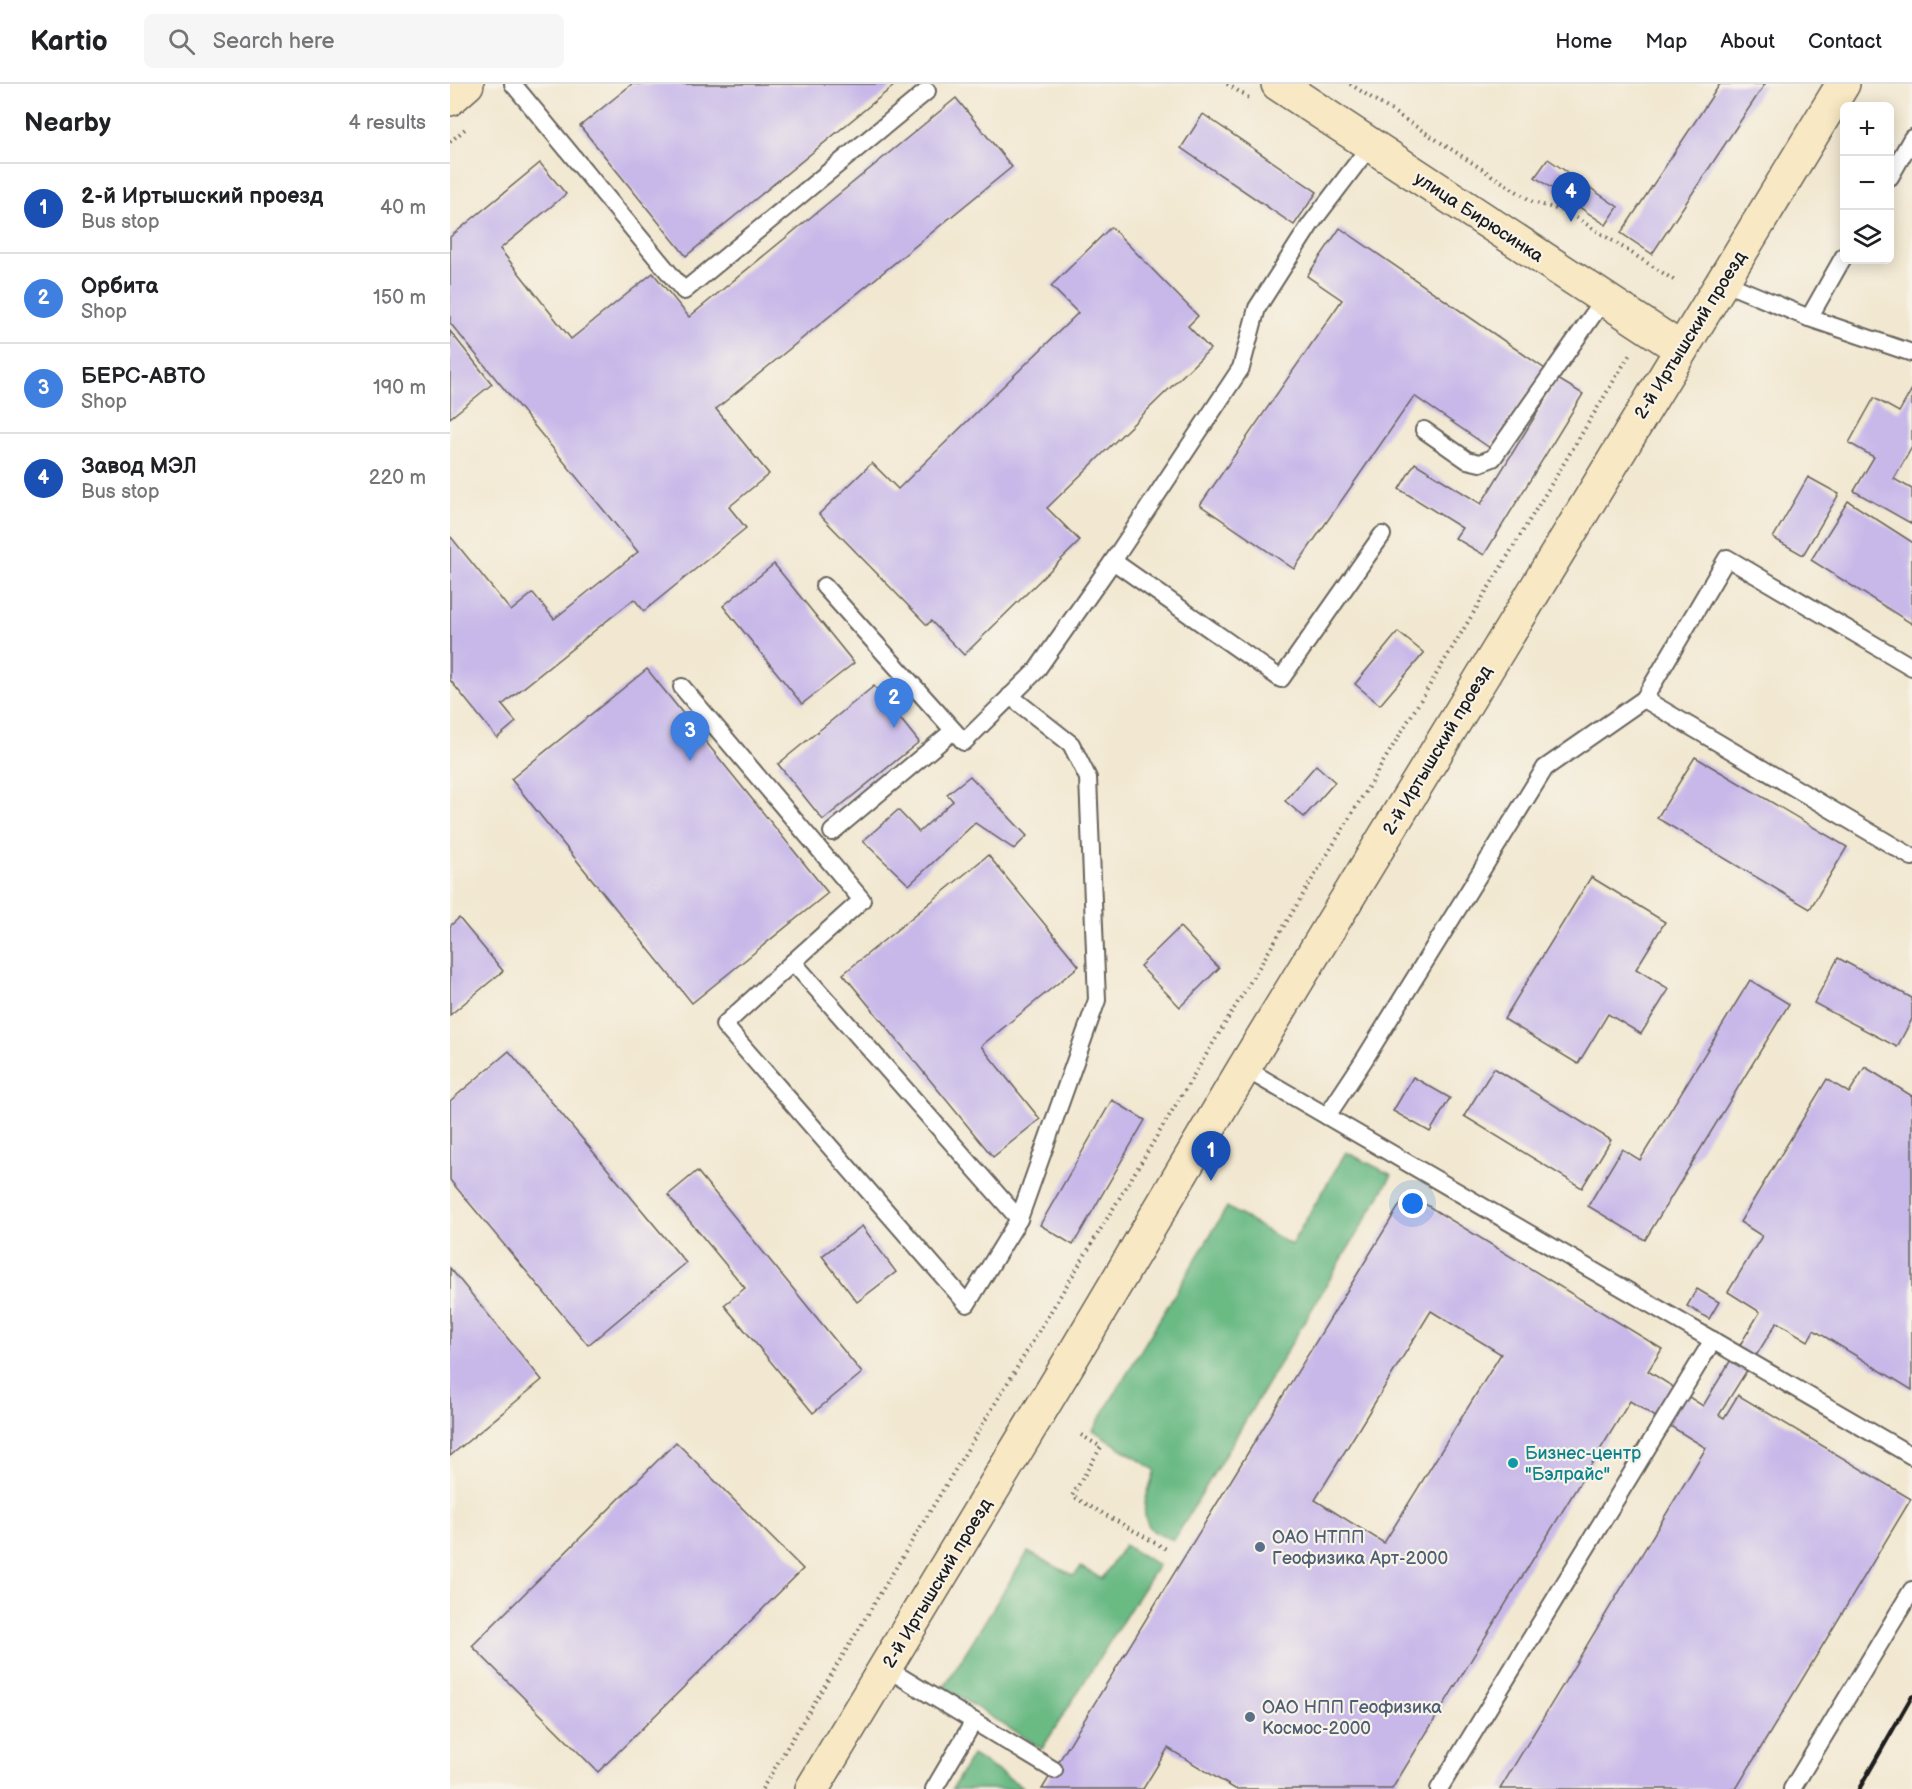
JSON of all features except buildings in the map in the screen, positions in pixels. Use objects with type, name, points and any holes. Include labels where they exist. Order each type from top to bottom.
[{"type":"street","points":[[450,99],[467,84]]},
{"type":"street","name":"улица Бирюсинка","points":[[1278,84],[1681,349]]},
{"type":"street","name":"2-й Иртышский проезд","points":[[812,1789],[1244,1068],[1843,84]]},
{"type":"lane","points":[[513,84],[684,291],[927,91]]},
{"type":"lane","points":[[1894,170],[1912,138]]},
{"type":"lane","points":[[824,586],[964,742],[1036,671],[1113,561],[1241,368],[1257,308],[1310,225],[1370,146]]},
{"type":"lane","points":[[1809,318],[1840,264]]},
{"type":"lane","points":[[1723,282],[1809,318],[1912,353]]},
{"type":"lane","points":[[1424,430],[1467,460],[1480,463],[1493,458],[1604,299]]},
{"type":"lane","points":[[1113,561],[1281,679],[1382,535]]},
{"type":"lane","points":[[1327,1116],[1545,768],[1644,699],[1727,558],[1912,667]]},
{"type":"lane","points":[[682,687],[862,900],[723,1025],[967,1304],[1019,1219],[1097,1000],[1088,778],[1071,744],[1010,696]]},
{"type":"lane","points":[[1644,699],[1912,857]]},
{"type":"lane","points":[[832,832],[953,731]]},
{"type":"lane","points":[[793,962],[1019,1219]]},
{"type":"lane","points":[[1244,1068],[1912,1456]]},
{"type":"lane","points":[[1439,1789],[1713,1340]]},
{"type":"lane","points":[[1792,1789],[1912,1590]]},
{"type":"lane","points":[[886,1668],[1053,1770]]},
{"type":"lane","points":[[934,1789],[974,1721]]},
{"type":"path","points":[[1350,84],[1533,201],[1569,213],[1677,282]]},
{"type":"path","points":[[762,1789],[1630,354]]},
{"type":"path","points":[[1081,1435],[1101,1448],[1072,1496],[1168,1550]]},
{"type":"green space","points":[[1346,1152],[1392,1175],[1174,1540],[1157,1533],[1147,1523],[1145,1516],[1146,1500],[1155,1470],[1093,1430],[1227,1207],[1291,1245]]},
{"type":"green space","points":[[1124,1545],[1158,1565],[1042,1749],[944,1687],[1028,1552],[1074,1576],[1081,1567],[1102,1579]]},
{"type":"green space","points":[[972,1755],[1023,1787],[1021,1789],[952,1789]]},
{"type":"railway","points":[[1859,1789],[1912,1696]]},
{"type":"place","name":"Завод МЭЛ","points":[[1571,222]]},
{"type":"place","name":"Орбита","points":[[894,728]]},
{"type":"place","name":"БЕРС-АВТО","points":[[690,761]]},
{"type":"place","name":"2-й Иртышский проезд","points":[[1211,1181]]},
{"type":"place","name":"Бизнес-центр \"Бэлрайс\"","points":[[1513,1463]]},
{"type":"place","name":"ОАО НТПП Геофизика Арт-2000","points":[[1260,1547]]},
{"type":"place","name":"ОАО НПП Геофизика Космос-2000","points":[[1250,1717]]}]
